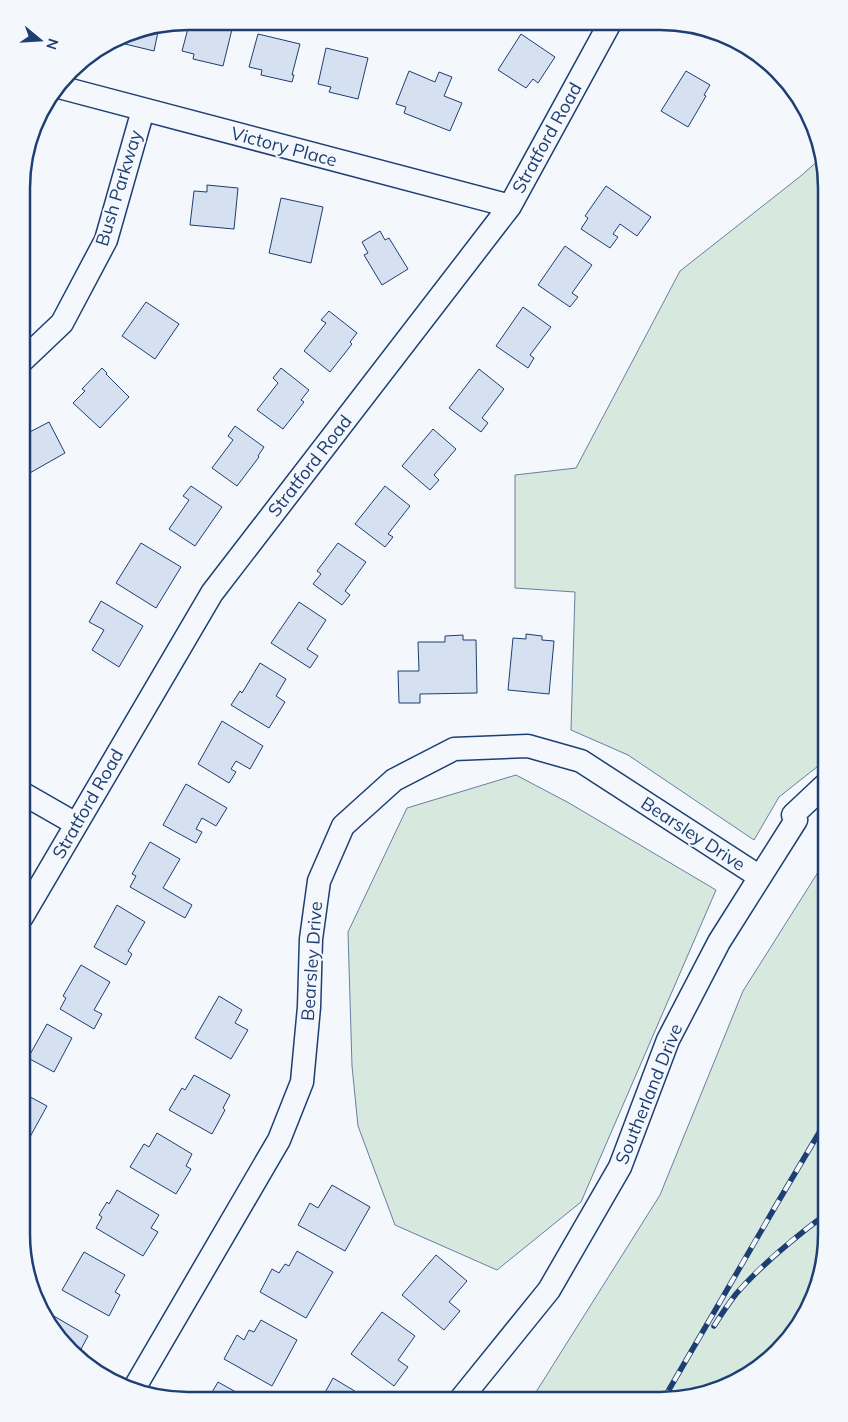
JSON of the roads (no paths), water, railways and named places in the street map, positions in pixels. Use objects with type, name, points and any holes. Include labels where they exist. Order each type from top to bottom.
[{"type":"street","name":"Stratford Road","points":[[30,904],[212,593],[510,206],[606,30]]},
{"type":"street","name":"Victory Place","points":[[65,89],[510,206]]},
{"type":"street","name":"Bush Parkway","points":[[30,353],[62,323],[106,240],[143,110]]},
{"type":"street","name":"Bearsley Drive","points":[[137,1384],[279,1140],[302,1082],[309,1008],[311,939],[319,881],[343,826],[394,780],[454,749],[528,746],[581,761],[760,877]]},
{"type":"street","name":"Southerland Drive","points":[[466,1392],[549,1290],[620,1167],[668,1040],[719,942],[796,820],[793,815],[818,790]]},
{"type":"street","points":[[30,798],[76,824]]},
{"type":"railway","points":[[668,1392],[818,1134]]},
{"type":"railway","points":[[714,1326],[736,1294],[757,1272],[790,1242],[818,1220]]}]
